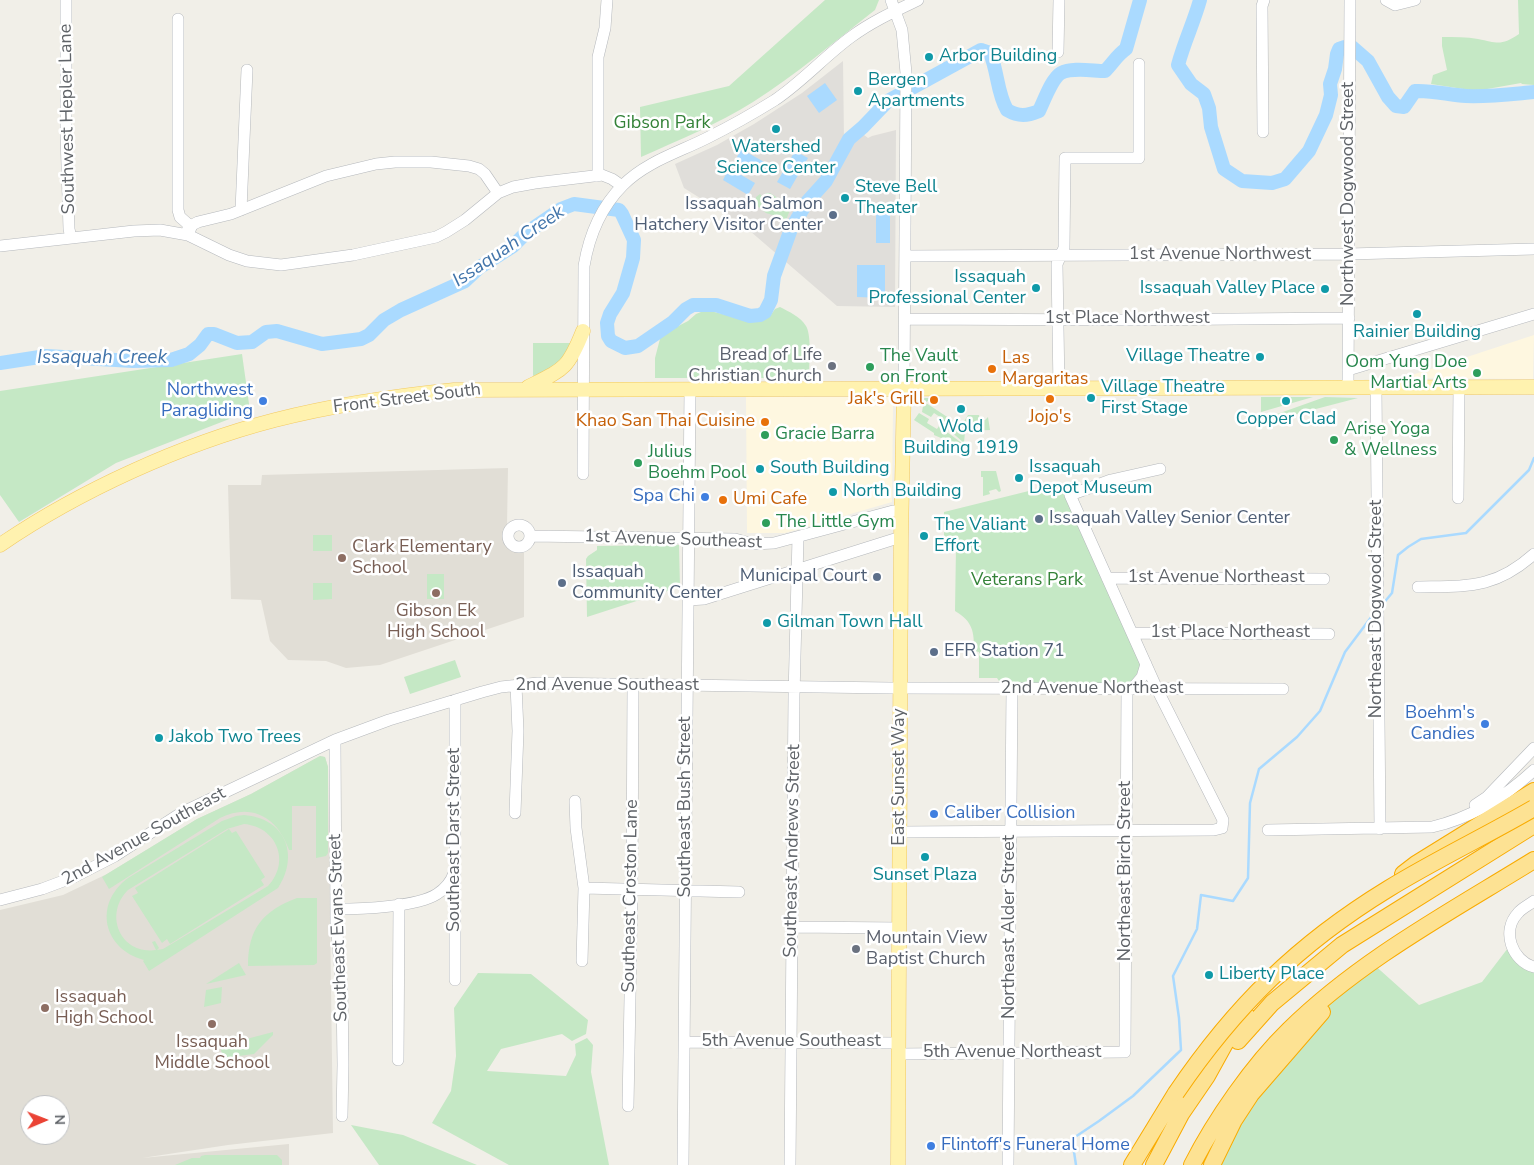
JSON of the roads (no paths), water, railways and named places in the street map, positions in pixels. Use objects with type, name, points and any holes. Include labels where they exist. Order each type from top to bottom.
[{"type":"highway","points":[[1154,1165],[1181,1114],[1207,1076],[1228,1038],[1258,1000],[1288,969],[1335,927],[1416,864],[1534,791]]},
{"type":"highway","points":[[1132,1165],[1176,1093],[1226,1024],[1303,949],[1339,921],[1393,886],[1534,808]]},
{"type":"highway","points":[[1207,1076],[1272,1003],[1342,945],[1534,825]]},
{"type":"highway","points":[[1192,1165],[1225,1109],[1270,1051],[1304,1016],[1371,962],[1534,860]]},
{"type":"highway","points":[[1212,1165],[1234,1120],[1251,1094],[1326,1007],[1371,962]]},
{"type":"highway","points":[[1218,1165],[1238,1123],[1266,1077]]},
{"type":"highway","points":[[1137,1165],[1145,1146]]},
{"type":"main road","points":[[524,389],[554,374],[565,366],[573,356],[583,331]]},
{"type":"main road","name":"Front Street South","points":[[0,544],[83,495],[166,457],[243,430],[316,410],[399,396],[476,389],[904,390],[1534,387]]},
{"type":"main road","name":"East Sunset Way","points":[[898,1165],[904,390]]},
{"type":"street","name":"Southwest Hepler Lane","points":[[66,0],[66,134],[69,229],[71,238]]},
{"type":"street","points":[[598,176],[598,57],[607,18],[607,0]]},
{"type":"street","points":[[584,474],[583,275],[591,236],[611,200],[622,186],[637,173],[656,161],[708,138],[774,100],[804,78],[851,36],[894,5],[918,0]]},
{"type":"street","points":[[1058,52],[1059,0]]},
{"type":"street","points":[[1263,132],[1262,6],[1264,0]]},
{"type":"street","name":"Northwest Dogwood Street","points":[[1348,388],[1350,0]]},
{"type":"street","points":[[1386,0],[1395,5],[1415,0]]},
{"type":"street","points":[[894,5],[903,39],[906,81],[904,390]]},
{"type":"street","points":[[178,19],[178,210],[180,217],[188,224],[188,235]]},
{"type":"street","points":[[1059,389],[1057,264],[1064,248],[1065,158],[1139,158],[1139,64]]},
{"type":"street","points":[[241,210],[247,70]]},
{"type":"street","points":[[188,235],[194,223],[241,210],[326,176],[368,165],[395,162],[453,164],[474,168],[485,174],[498,193]]},
{"type":"street","points":[[0,246],[147,230],[188,235],[229,255],[248,261],[281,265],[304,263],[353,255],[436,237],[465,220],[498,193],[524,184],[598,176],[608,177],[622,186]]},
{"type":"street","name":"1st Avenue Northwest","points":[[905,256],[1349,254],[1534,249]]},
{"type":"street","points":[[1348,370],[1534,314]]},
{"type":"street","name":"1st Place Northwest","points":[[905,318],[1057,320],[1348,318]]},
{"type":"street","name":"Northeast Dogwood Street","points":[[1376,388],[1380,829]]},
{"type":"street","points":[[1458,498],[1459,388]]},
{"type":"street","name":"Southeast Bush Street","points":[[683,1165],[690,389]]},
{"type":"street","points":[[900,832],[1214,830],[1222,828],[1223,820],[1157,689],[1070,495],[1111,480],[1160,469]]},
{"type":"street","name":"1st Avenue Southeast","points":[[531,536],[740,539],[753,544],[762,544],[798,537],[902,510]]},
{"type":"street","name":"Southeast Andrews Street","points":[[790,1165],[796,570],[798,537]]},
{"type":"street","points":[[688,600],[704,600],[902,537]]},
{"type":"street","points":[[1418,587],[1470,586],[1491,582],[1510,573],[1534,554]]},
{"type":"street","name":"1st Avenue Northeast","points":[[1107,578],[1324,579]]},
{"type":"street","name":"1st Place Northeast","points":[[1132,632],[1329,634]]},
{"type":"street","points":[[1129,689],[1142,677],[1146,664]]},
{"type":"street","name":"2nd Avenue Southeast","points":[[0,900],[48,888],[74,877],[115,856],[181,813],[335,740],[389,720],[455,700],[516,685],[547,683],[633,686],[901,688]]},
{"type":"street","points":[[515,813],[518,731],[516,685]]},
{"type":"street","name":"Southeast Croston Lane","points":[[628,1106],[633,686]]},
{"type":"street","name":"2nd Avenue Northeast","points":[[901,688],[1283,689]]},
{"type":"street","name":"Northeast Alder Street","points":[[1008,1165],[1012,688]]},
{"type":"street","name":"Northeast Birch Street","points":[[1125,1052],[1129,689]]},
{"type":"street","name":"Southeast Darst Street","points":[[454,980],[455,700]]},
{"type":"street","name":"Southeast Evans Street","points":[[335,740],[336,909],[342,982],[342,1116]]},
{"type":"street","points":[[1458,818],[1487,796],[1534,748]]},
{"type":"street","points":[[1268,830],[1426,828],[1458,818],[1489,804],[1514,787],[1534,770]]},
{"type":"street","points":[[575,801],[576,828],[584,888],[582,961]]},
{"type":"street","points":[[336,909],[399,904],[438,894],[451,880],[454,866]]},
{"type":"street","points":[[584,888],[739,892]]},
{"type":"street","points":[[1534,901],[1517,913],[1510,938],[1515,954],[1521,961],[1534,968]]},
{"type":"street","points":[[398,1060],[399,904]]},
{"type":"street","points":[[793,927],[899,928]]},
{"type":"street","name":"5th Avenue Southeast","points":[[684,1042],[791,1042],[898,1048]]},
{"type":"street","name":"5th Avenue Northeast","points":[[898,1048],[1010,1053],[1125,1052]]},
{"type":"water","points":[[825,83],[837,100],[819,113],[807,96]]},
{"type":"water","points":[[741,149],[766,163],[759,175],[735,161]]},
{"type":"water","points":[[795,151],[808,158],[790,189],[777,182]]},
{"type":"water","points":[[729,168],[755,183],[748,195],[723,180]]},
{"type":"water","points":[[876,210],[890,211],[890,243],[876,243]]},
{"type":"water","points":[[857,265],[885,265],[885,298],[857,297]]},
{"type":"waterway","name":"Issaquah Creek","points":[[0,363],[46,356],[133,361],[171,360],[189,354],[200,345],[208,334],[214,334],[237,343],[252,342],[266,332],[277,331],[322,344],[361,339],[369,335],[384,320],[401,310],[465,281],[480,267],[513,246],[526,233],[561,209],[574,204],[619,210],[634,240],[633,258],[623,293],[610,314],[607,323],[608,336],[611,341],[625,348],[638,346],[673,322],[693,305],[716,305],[750,316],[760,315],[765,312],[771,300],[774,276],[791,229],[807,202],[826,181],[849,139],[888,101],[981,50],[990,53],[1001,97],[1007,110],[1023,115],[1039,111],[1051,85],[1061,73],[1077,70],[1105,71],[1126,49],[1140,0]]},
{"type":"waterway","name":"Issaquah Creek","points":[[1200,0],[1178,65],[1191,84],[1204,94],[1209,108],[1211,127],[1224,169],[1242,181],[1272,183],[1285,179],[1309,151],[1326,115],[1331,95],[1330,84],[1337,54],[1339,49],[1345,47],[1352,47],[1368,61],[1388,97],[1396,106],[1404,107],[1415,91],[1475,96],[1534,92]]},
{"type":"waterway","points":[[1382,605],[1392,593],[1398,555],[1421,539],[1466,533],[1529,470],[1534,458]]},
{"type":"waterway","points":[[1076,1165],[1072,1139],[1133,1096],[1181,1050],[1173,976],[1197,929],[1201,895],[1233,901],[1248,878],[1250,803],[1259,769],[1297,737],[1320,711],[1345,652],[1375,612]]},
{"type":"place","name":"Arbor Building","points":[[929,57]]},
{"type":"place","name":"Bergen Apartments","points":[[858,91]]},
{"type":"place","name":"Watershed Science Center","points":[[776,129]]},
{"type":"place","name":"Steve Bell Theater","points":[[845,198]]},
{"type":"place","name":"Issaquah Salmon Hatchery Visitor Center","points":[[833,215]]},
{"type":"place","name":"Issaquah Professional Center","points":[[1036,288]]},
{"type":"place","name":"Issaquah Valley Place","points":[[1325,289]]},
{"type":"place","name":"Rainier Building","points":[[1417,314]]},
{"type":"place","name":"Village Theatre","points":[[1260,357]]},
{"type":"place","name":"Bread of Life Christian Church","points":[[832,366]]},
{"type":"place","name":"The Vault on Front","points":[[870,367]]},
{"type":"place","name":"Las Margaritas","points":[[992,369]]},
{"type":"place","name":"Oom Yung Doe Martial Arts","points":[[1477,373]]},
{"type":"place","name":"Village Theatre First Stage","points":[[1091,398]]},
{"type":"place","name":"Jojo's","points":[[1050,399]]},
{"type":"place","name":"Jak's Grill","points":[[934,400]]},
{"type":"place","name":"Northwest Paragliding","points":[[263,401]]},
{"type":"place","name":"Copper Clad","points":[[1286,401]]},
{"type":"place","name":"Wold Building 1919","points":[[961,409]]},
{"type":"place","name":"Khao San Thai Cuisine","points":[[765,422]]},
{"type":"place","name":"Gracie Barra","points":[[765,435]]},
{"type":"place","name":"Arise Yoga & Wellness","points":[[1334,440]]},
{"type":"place","name":"Julius Boehm Pool","points":[[638,463]]},
{"type":"place","name":"South Building","points":[[760,469]]},
{"type":"place","name":"Issaquah Depot Museum","points":[[1019,478]]},
{"type":"place","name":"North Building","points":[[833,492]]},
{"type":"place","name":"Spa Chi","points":[[705,497]]},
{"type":"place","name":"Umi Cafe","points":[[723,500]]},
{"type":"place","name":"Issaquah Valley Senior Center","points":[[1039,519]]},
{"type":"place","name":"The Little Gym","points":[[766,523]]},
{"type":"place","name":"The Valiant Effort","points":[[924,536]]},
{"type":"place","name":"Clark Elementary School","points":[[342,558]]},
{"type":"place","name":"Municipal Court","points":[[877,577]]},
{"type":"place","name":"Issaquah Community Center","points":[[562,583]]},
{"type":"place","name":"Gibson Ek High School","points":[[436,593]]},
{"type":"place","name":"Gilman Town Hall","points":[[767,623]]},
{"type":"place","name":"EFR Station 71","points":[[934,652]]},
{"type":"place","name":"Boehm's Candies","points":[[1485,724]]},
{"type":"place","name":"Jakob Two Trees","points":[[159,738]]},
{"type":"place","name":"Caliber Collision","points":[[934,814]]},
{"type":"place","name":"Sunset Plaza","points":[[925,857]]},
{"type":"place","name":"Mountain View Baptist Church","points":[[856,949]]},
{"type":"place","name":"Liberty Place","points":[[1209,975]]},
{"type":"place","name":"Issaquah High School","points":[[45,1008]]},
{"type":"place","name":"Issaquah Middle School","points":[[212,1024]]},
{"type":"place","name":"Flintoff's Funeral Home","points":[[931,1146]]},
{"type":"park label","name":"Gibson Park","points":[[662,124]]},
{"type":"park label","name":"Veterans Park","points":[[1027,581]]}]
